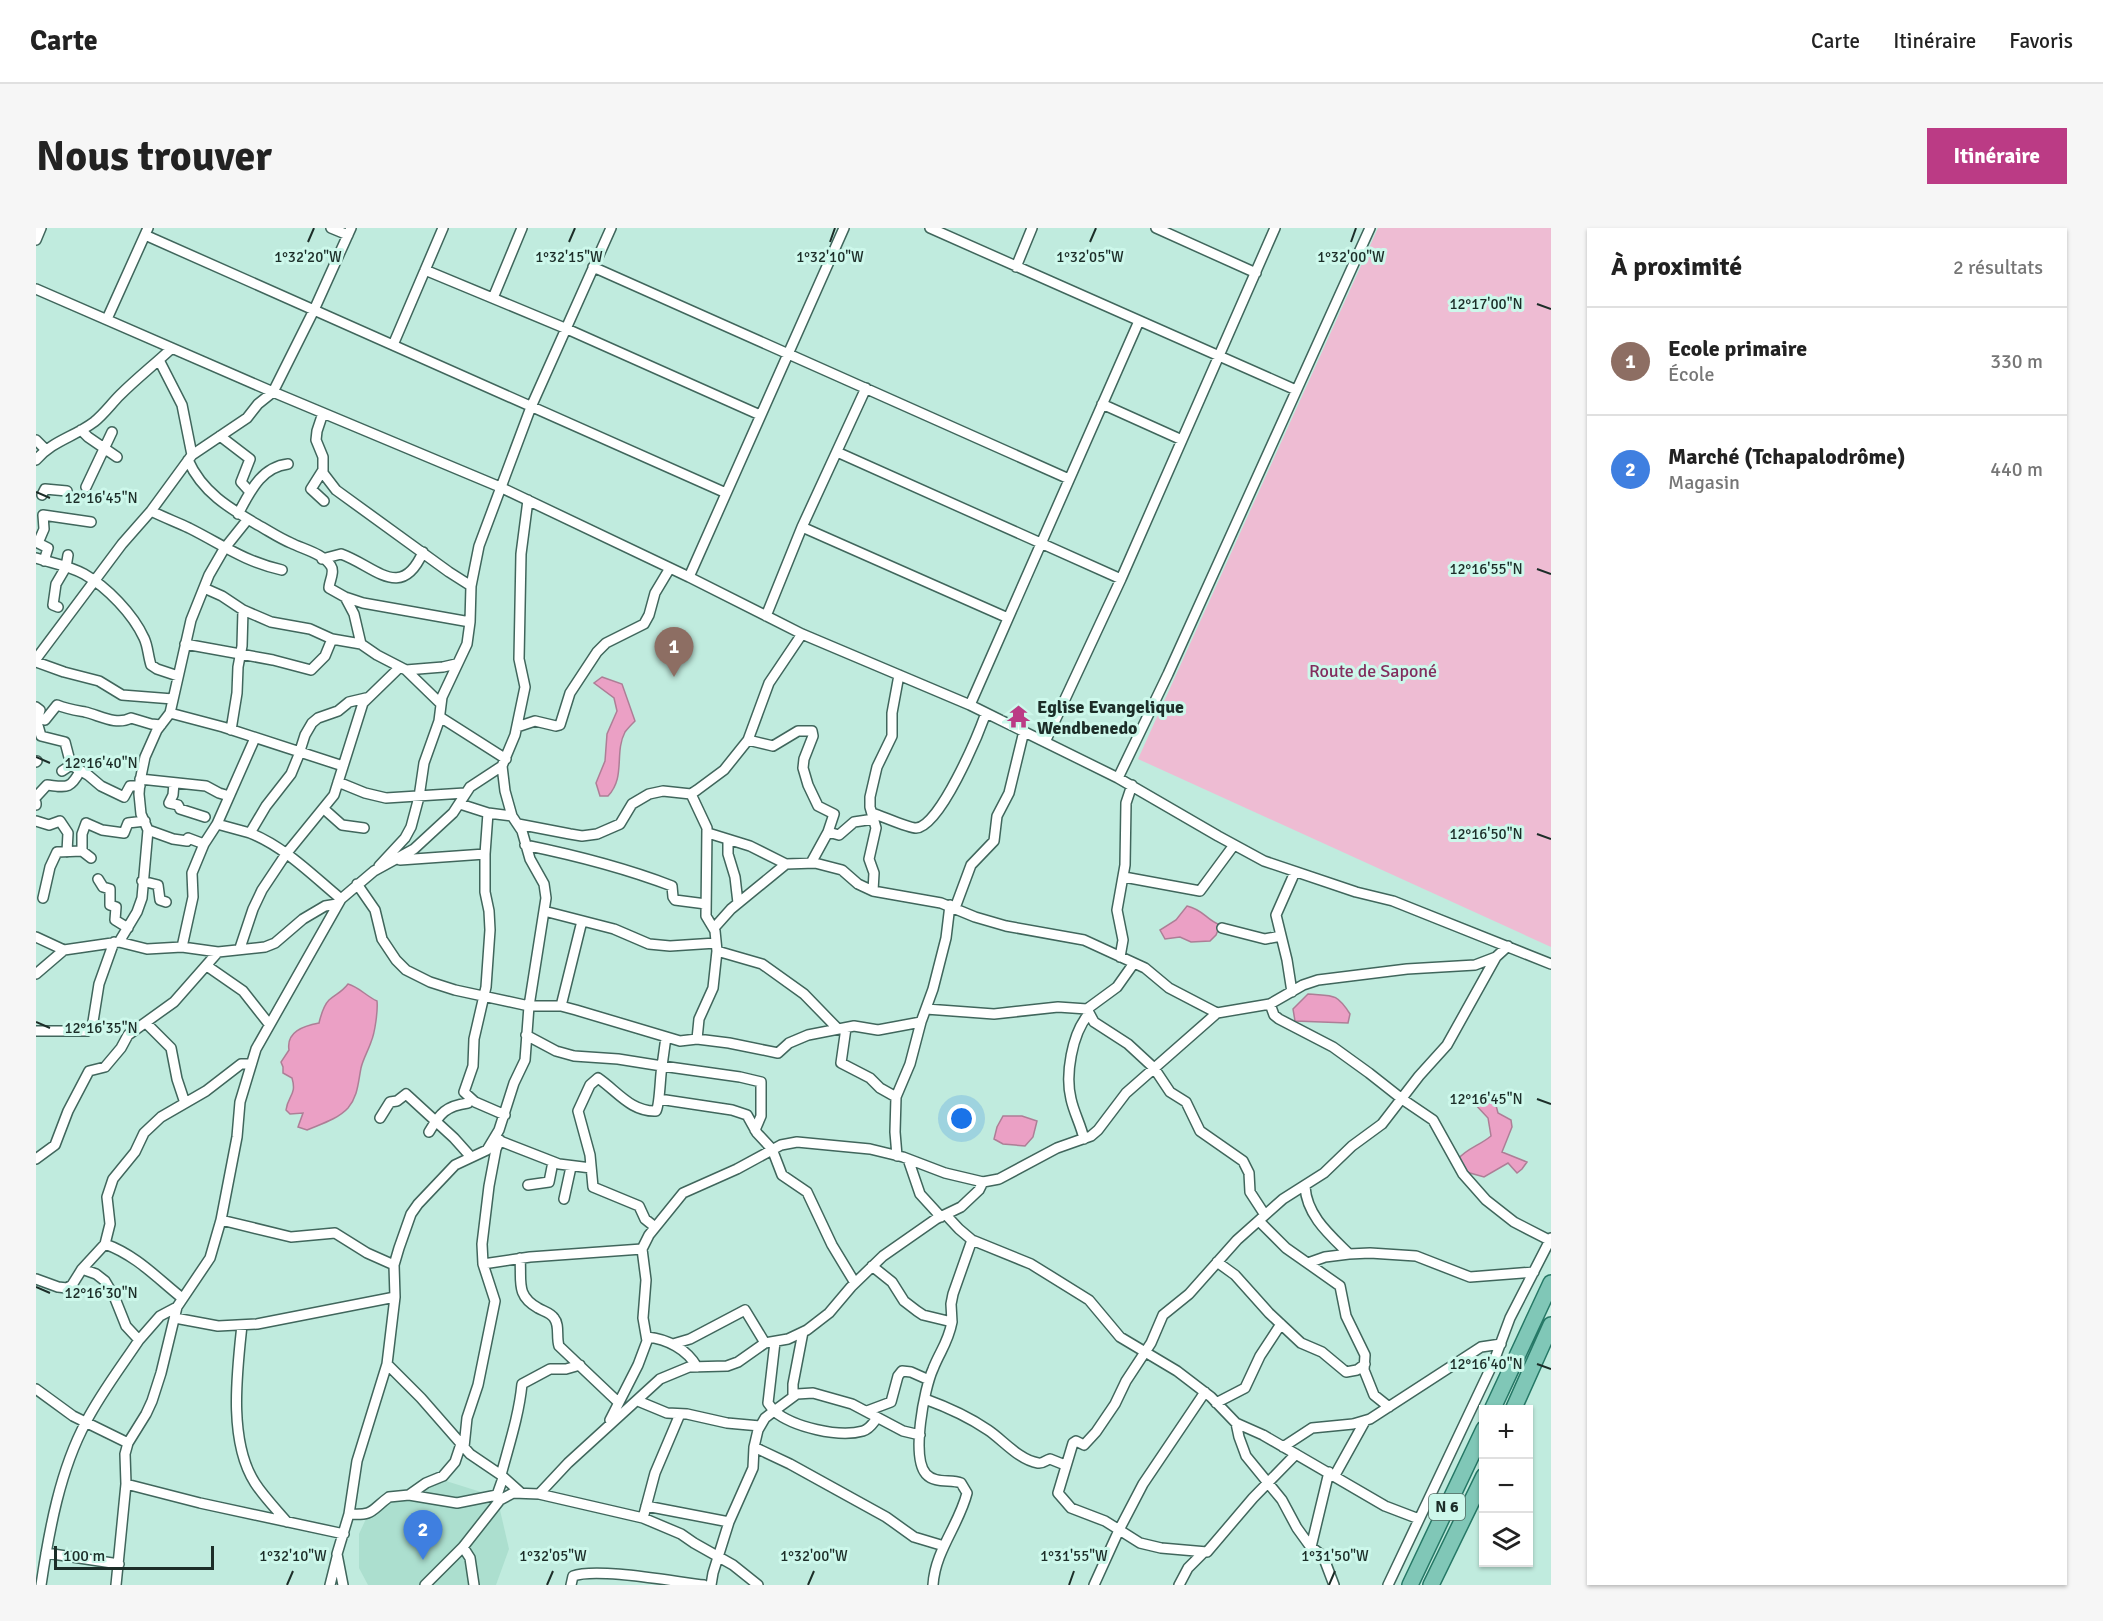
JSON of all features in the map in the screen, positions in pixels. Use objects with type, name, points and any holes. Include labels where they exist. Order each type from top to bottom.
[{"type":"main road","points":[[1494,1405],[1551,1283]]},
{"type":"main road","points":[[1515,1405],[1551,1325]]},
{"type":"main road","name":"N 6","points":[[1410,1585],[1479,1440]]},
{"type":"main road","name":"N 6","points":[[1431,1585],[1479,1486]]},
{"type":"street","points":[[36,240],[41,228]]},
{"type":"street","points":[[172,699],[122,694],[99,681],[64,672],[36,660],[190,458],[247,418],[258,404],[273,392],[315,310],[350,232],[332,228]]},
{"type":"street","points":[[393,345],[442,228]]},
{"type":"street","points":[[41,1585],[46,1553],[63,1484],[86,1422],[139,1340],[154,1321],[179,1303],[207,1264],[221,1220],[237,1137],[240,1102],[255,1049],[339,901],[374,871],[408,833],[419,797],[424,763],[440,717],[441,704],[456,664],[467,644],[471,586],[479,546],[531,406],[610,228]]},
{"type":"street","points":[[689,577],[844,228]]},
{"type":"street","points":[[930,228],[1296,390]]},
{"type":"street","points":[[1016,267],[1032,228]]},
{"type":"street","points":[[1156,228],[1256,273]]},
{"type":"street","points":[[1178,238],[1182,228]]},
{"type":"street","points":[[1045,742],[1121,579],[1275,228]]},
{"type":"street","points":[[1118,778],[1168,674],[1370,228]]},
{"type":"street","points":[[493,298],[518,229]]},
{"type":"street","points":[[107,319],[146,231],[315,310],[726,493]]},
{"type":"street","points":[[593,267],[1069,479]]},
{"type":"street","points":[[425,270],[567,329],[760,415]]},
{"type":"street","points":[[36,289],[500,487],[802,633],[970,705],[1132,785],[1264,861],[1356,892],[1393,901],[1551,964]]},
{"type":"street","points":[[970,705],[1139,321]]},
{"type":"street","points":[[36,460],[45,449],[81,430],[101,416],[117,397],[172,348]]},
{"type":"street","points":[[159,360],[182,405],[190,458],[202,484],[225,505],[280,538],[322,559],[333,568],[329,588],[345,597],[363,603],[470,622]]},
{"type":"street","points":[[766,616],[802,527],[866,388]]},
{"type":"street","points":[[1102,404],[1182,440]]},
{"type":"street","points":[[323,413],[316,437],[323,457],[323,470],[311,489],[324,501]]},
{"type":"street","points":[[81,430],[117,457]]},
{"type":"street","points":[[86,487],[112,432]]},
{"type":"street","points":[[220,436],[250,459],[242,482],[250,492]]},
{"type":"street","points":[[36,440],[45,449]]},
{"type":"street","points":[[837,452],[1121,579]]},
{"type":"street","points":[[238,513],[250,492],[274,465],[288,464]]},
{"type":"street","points":[[323,470],[339,492],[471,586]]},
{"type":"street","points":[[67,491],[45,489],[39,495],[44,529],[38,543],[48,548],[40,560],[66,567],[94,581],[118,603],[138,627],[151,665],[178,676]]},
{"type":"street","points":[[409,1496],[426,1483],[443,1476],[455,1462],[462,1446],[467,1418],[478,1385],[495,1301],[483,1264],[482,1240],[488,1192],[504,1115],[514,1083],[523,1066],[529,1006],[546,898],[544,884],[530,859],[505,791],[504,762],[517,727],[525,687],[519,659],[521,554],[528,500]]},
{"type":"street","points":[[150,511],[189,528],[224,549],[263,566],[282,570]]},
{"type":"street","points":[[43,515],[91,522]]},
{"type":"street","points":[[36,1031],[87,1031],[92,1028],[99,984],[116,942],[128,928],[141,904],[146,825],[141,814],[140,783],[145,757],[161,725],[170,713],[192,620],[204,588],[216,561],[248,519]]},
{"type":"street","points":[[802,527],[1008,618]]},
{"type":"street","points":[[322,559],[341,554],[396,579],[404,577],[414,568],[423,552]]},
{"type":"street","points":[[58,607],[52,605],[56,584],[66,567],[68,555]]},
{"type":"street","points":[[517,727],[535,721],[560,725],[570,693],[597,652],[606,643],[644,624],[658,587],[670,568]]},
{"type":"street","points":[[204,588],[243,610],[271,622],[310,629],[332,639],[362,644],[403,668],[441,704]]},
{"type":"street","points":[[345,597],[354,614],[362,644]]},
{"type":"street","points":[[231,730],[243,639],[243,610]]},
{"type":"street","points":[[460,804],[582,836],[597,834],[620,824],[632,804],[649,794],[663,791],[691,794],[724,770],[748,740],[769,683],[802,633]]},
{"type":"street","points":[[186,644],[273,660],[311,670],[328,651],[332,639]]},
{"type":"street","points":[[250,833],[266,806],[291,774],[305,735],[314,721],[338,711],[350,701],[366,698],[403,668],[443,667],[456,664]]},
{"type":"street","points":[[873,891],[874,873],[869,859],[876,831],[870,807],[872,787],[877,766],[892,736],[892,713],[899,675]]},
{"type":"street","points":[[240,948],[257,900],[286,854],[334,795],[366,698]]},
{"type":"street","points":[[40,717],[45,720],[57,705],[70,711],[88,713],[106,720],[127,721],[131,718],[161,725]]},
{"type":"street","points":[[36,707],[40,710],[37,722],[39,737],[65,742],[66,768],[80,771],[101,786],[124,797],[130,786],[140,783],[206,786],[229,796]]},
{"type":"street","points":[[170,713],[343,766]]},
{"type":"street","points":[[828,832],[839,835],[854,822],[873,816],[911,828],[919,828],[928,823],[945,799],[986,713]]},
{"type":"street","points":[[440,717],[504,762]]},
{"type":"street","points":[[748,740],[773,746],[798,731],[813,732],[813,739],[804,759],[803,770],[818,806],[821,810],[834,814],[828,832],[811,863]]},
{"type":"street","points":[[897,1156],[896,1097],[910,1064],[953,907],[971,865],[994,841],[997,816],[1009,793],[1024,731]]},
{"type":"street","points":[[182,947],[193,897],[192,873],[204,844],[217,824],[255,738]]},
{"type":"street","points":[[374,871],[397,860],[435,831],[460,804],[465,793],[474,783],[504,762]]},
{"type":"street","points":[[36,798],[47,785],[63,788],[74,783],[80,771]]},
{"type":"street","points":[[338,782],[380,797],[419,797],[465,793]]},
{"type":"street","points":[[174,783],[173,795],[169,802],[178,805],[180,809],[205,817]]},
{"type":"street","points":[[1120,957],[1122,930],[1117,910],[1124,877],[1126,803],[1132,785]]},
{"type":"street","points":[[691,794],[708,833],[706,904],[707,918],[714,928],[716,947],[713,988],[699,1019],[697,1040]]},
{"type":"street","points":[[324,809],[342,825],[364,828]]},
{"type":"street","points":[[488,813],[484,854],[485,892],[490,930],[485,995],[474,1039],[473,1066],[464,1092],[470,1099],[504,1115]]},
{"type":"street","points":[[36,821],[50,825],[60,821],[68,832],[67,852]]},
{"type":"street","points":[[82,851],[82,834],[86,824],[102,830],[124,833],[128,822],[146,825],[173,839],[187,841],[188,838],[204,844]]},
{"type":"street","points":[[217,824],[250,833],[271,842],[339,901]]},
{"type":"street","points":[[708,833],[756,849],[786,864],[811,863],[842,870],[858,884],[873,891],[953,907],[975,917],[1006,926],[1084,940],[1148,970],[1169,988],[1217,1012]]},
{"type":"street","points":[[728,840],[728,854],[735,877],[738,903]]},
{"type":"street","points":[[525,845],[660,881],[673,887],[675,900],[706,904]]},
{"type":"street","points":[[1124,877],[1200,891],[1234,845]]},
{"type":"street","points":[[43,898],[50,867],[57,852],[82,851],[91,858]]},
{"type":"street","points":[[397,860],[484,854]]},
{"type":"street","points":[[714,928],[738,903],[786,864]]},
{"type":"street","points":[[1292,992],[1276,915],[1294,872]]},
{"type":"street","points":[[98,879],[103,886],[110,889],[110,905],[116,907],[115,920],[128,928]]},
{"type":"street","points":[[142,881],[158,885],[160,900],[166,902]]},
{"type":"street","points":[[357,884],[375,910],[382,939],[396,960],[406,970],[441,986],[529,1006],[561,1006],[680,1041],[697,1040],[752,1046],[778,1053],[800,1037],[855,1026],[878,1030],[921,1022]]},
{"type":"street","points":[[36,974],[64,950],[116,942],[143,949],[182,947],[219,952],[265,947],[275,943],[303,919],[339,901]]},
{"type":"street","points":[[544,910],[614,929],[649,944],[716,947],[762,964],[804,994],[842,1028],[842,1063],[870,1078],[880,1088],[896,1097]]},
{"type":"street","points":[[561,1006],[582,921]]},
{"type":"street","points":[[1222,928],[1265,939],[1281,936]]},
{"type":"street","points":[[36,937],[64,950]]},
{"type":"street","points":[[1204,1552],[1151,1546],[1133,1540],[1105,1521],[1068,1506],[1058,1493],[1072,1443],[1076,1441],[1084,1445],[1091,1438],[1115,1404],[1126,1381],[1146,1352],[1163,1315],[1189,1294],[1236,1240],[1283,1198],[1305,1187],[1324,1173],[1352,1146],[1382,1124],[1419,1076],[1447,1045],[1496,957],[1508,946]]},
{"type":"street","points":[[36,1159],[55,1145],[68,1111],[89,1071],[105,1067],[121,1048],[128,1035],[174,1002],[219,952]]},
{"type":"street","points":[[608,1424],[642,1357],[647,1337],[643,1318],[646,1280],[642,1249],[655,1227],[683,1193],[788,1143],[870,1149],[908,1159],[945,1173],[983,1182],[999,1179],[1056,1148],[1084,1139],[1098,1130],[1126,1093],[1217,1012],[1270,1004],[1318,980],[1407,969],[1475,964],[1496,957]]},
{"type":"street","points":[[1084,1139],[1071,1100],[1069,1075],[1077,1033],[1087,1012],[1117,987],[1134,963]]},
{"type":"street","points":[[207,966],[243,991],[269,1024]]},
{"type":"street","points":[[1270,1004],[1274,1015],[1279,1019],[1334,1047],[1402,1100],[1433,1120],[1463,1174],[1486,1200],[1514,1222],[1550,1239],[1510,1318],[1501,1344],[1466,1422],[1388,1585]]},
{"type":"street","points":[[926,1009],[994,1014],[1058,1007],[1087,1012],[1096,1024],[1125,1042],[1154,1068],[1170,1092],[1188,1105],[1200,1131],[1243,1161],[1249,1173],[1250,1192],[1262,1218],[1286,1248],[1341,1288],[1346,1316],[1365,1355],[1365,1370],[1374,1395],[1389,1407]]},
{"type":"street","points":[[146,1023],[171,1048],[177,1079],[185,1103]]},
{"type":"street","points":[[526,1035],[556,1051],[574,1056],[618,1059],[761,1082],[761,1116],[755,1130]]},
{"type":"street","points":[[655,1227],[645,1219],[639,1206],[594,1188],[590,1155],[578,1111],[594,1080],[598,1078],[623,1099],[644,1109],[656,1110],[660,1105],[659,1086],[666,1037]]},
{"type":"street","points":[[36,1279],[58,1287],[67,1288],[72,1285],[82,1269],[105,1244],[110,1224],[107,1197],[113,1179],[135,1152],[144,1133],[152,1124],[206,1091],[241,1064],[250,1064]]},
{"type":"street","points":[[380,1118],[390,1102],[406,1094],[454,1138],[471,1157]]},
{"type":"street","points":[[429,1132],[443,1110],[468,1103],[470,1099]]},
{"type":"street","points":[[659,1099],[740,1112],[748,1117],[755,1130],[772,1149],[782,1175],[807,1192],[832,1245],[855,1283]]},
{"type":"street","points":[[330,1585],[349,1514],[357,1461],[387,1364],[395,1297],[394,1266],[411,1214],[449,1170],[462,1160],[487,1150],[498,1140]]},
{"type":"street","points":[[498,1140],[554,1162],[571,1167],[591,1168]]},
{"type":"street","points":[[908,1159],[920,1194],[972,1240],[1015,1257],[1070,1287],[1097,1308],[1120,1336],[1166,1363],[1205,1392],[1236,1423],[1332,1474],[1385,1506],[1419,1520]]},
{"type":"street","points":[[528,1185],[549,1182],[554,1162]]},
{"type":"street","points":[[564,1199],[571,1167]]},
{"type":"street","points":[[539,1494],[568,1462],[660,1379],[685,1368],[727,1366],[747,1358],[770,1342],[788,1339],[803,1332],[830,1313],[872,1266],[900,1243],[965,1204],[980,1190],[983,1182]]},
{"type":"street","points":[[1305,1187],[1305,1197],[1324,1230],[1349,1254]]},
{"type":"street","points":[[221,1220],[291,1236],[335,1233],[367,1253],[394,1266]]},
{"type":"street","points":[[933,1585],[935,1570],[967,1493],[962,1483],[939,1480],[925,1473],[919,1453],[920,1435],[929,1380],[946,1344],[952,1322],[952,1294],[972,1240]]},
{"type":"street","points":[[105,1244],[119,1249],[142,1263],[179,1303]]},
{"type":"street","points":[[483,1264],[520,1258],[642,1249]]},
{"type":"street","points":[[1308,1263],[1325,1257],[1370,1253],[1416,1256],[1470,1277],[1533,1272]]},
{"type":"street","points":[[520,1258],[523,1296],[530,1303],[555,1318],[559,1346],[618,1402]]},
{"type":"street","points":[[1217,1262],[1235,1275],[1269,1314],[1301,1342],[1322,1352],[1346,1372],[1357,1370],[1365,1364]]},
{"type":"street","points":[[872,1266],[892,1282],[904,1301],[917,1311],[923,1315],[952,1322]]},
{"type":"street","points":[[82,1269],[96,1274],[105,1281],[114,1296],[126,1326],[139,1340]]},
{"type":"street","points":[[175,1318],[218,1326],[257,1324],[395,1297]]},
{"type":"street","points":[[116,1585],[126,1484],[125,1454],[128,1443],[152,1401],[179,1303]]},
{"type":"street","points":[[673,1344],[690,1339],[745,1310],[770,1342],[768,1402],[774,1411],[787,1419],[826,1431],[862,1431],[870,1427],[877,1418]]},
{"type":"street","points":[[1216,1403],[1245,1388],[1260,1356],[1281,1324]]},
{"type":"street","points":[[242,1325],[235,1396],[242,1448],[247,1467],[255,1483],[287,1522]]},
{"type":"street","points":[[793,1396],[793,1384],[803,1332]]},
{"type":"street","points":[[647,1337],[673,1344],[697,1366]]},
{"type":"street","points":[[1283,1447],[1314,1427],[1365,1421],[1481,1347],[1501,1344]]},
{"type":"street","points":[[387,1364],[427,1404],[462,1446],[520,1492]]},
{"type":"street","points":[[425,1585],[463,1547],[500,1500],[509,1441],[520,1410],[522,1384],[550,1369],[566,1369],[580,1365]]},
{"type":"street","points":[[867,1411],[891,1402],[898,1376],[902,1371],[911,1372],[929,1380]]},
{"type":"street","points":[[36,1389],[61,1409],[128,1443]]},
{"type":"street","points":[[1094,1585],[1143,1484],[1205,1392]]},
{"type":"street","points":[[711,1585],[729,1522],[753,1468],[754,1447],[760,1426],[766,1416],[793,1396],[800,1393],[813,1393],[867,1411],[909,1433],[920,1435]]},
{"type":"street","points":[[36,1404],[45,1396]]},
{"type":"street","points":[[925,1399],[986,1428],[1018,1453],[1034,1462],[1042,1463],[1050,1459],[1065,1465]]},
{"type":"street","points":[[638,1401],[662,1412],[760,1426]]},
{"type":"street","points":[[643,1518],[656,1473],[680,1414]]},
{"type":"street","points":[[1311,1547],[1332,1474],[1365,1421]]},
{"type":"street","points":[[1236,1423],[1244,1451],[1267,1484],[1282,1500],[1299,1532],[1311,1547],[1325,1558],[1334,1585]]},
{"type":"street","points":[[754,1447],[886,1517],[914,1537],[944,1546]]},
{"type":"street","points":[[1179,1585],[1188,1568],[1210,1549],[1249,1503],[1296,1454]]},
{"type":"street","points":[[126,1484],[200,1503],[344,1534]]},
{"type":"street","points":[[349,1514],[368,1514],[380,1507],[389,1497],[409,1496],[457,1503],[520,1492],[539,1494],[643,1518],[674,1530],[718,1556],[758,1585]]},
{"type":"street","points":[[646,1506],[729,1522]]},
{"type":"street","points":[[463,1547],[470,1558],[474,1585]]},
{"type":"street","points":[[46,1553],[119,1564]]},
{"type":"street","points":[[337,1554],[343,1585]]},
{"type":"street","points":[[571,1585],[573,1576],[583,1573],[634,1576],[704,1585]]},
{"type":"shaded area","points":[[602,677],[622,684],[635,721],[625,732],[622,740],[617,781],[608,796],[600,796],[596,783],[605,761],[607,734],[617,711],[614,698],[594,683]]},
{"type":"shaded area","points":[[1187,906],[1220,925],[1216,935],[1210,941],[1191,942],[1180,937],[1165,939],[1160,930],[1176,920]]},
{"type":"shaded area","points":[[348,984],[377,1001],[376,1022],[372,1038],[362,1065],[354,1099],[348,1108],[329,1121],[307,1130],[298,1127],[303,1113],[290,1114],[286,1110],[293,1092],[293,1084],[292,1078],[283,1073],[281,1062],[289,1050],[293,1034],[302,1028],[319,1023],[327,1002]]},
{"type":"shaded area","points":[[1308,994],[1333,996],[1350,1014],[1348,1023],[1295,1021],[1293,1009]]},
{"type":"shaded area","points":[[1484,1093],[1494,1098],[1498,1113],[1511,1120],[1512,1127],[1502,1152],[1527,1162],[1517,1173],[1508,1163],[1484,1177],[1463,1171],[1457,1160],[1491,1136],[1488,1118],[1475,1104],[1480,1094]]},
{"type":"shaded area","points":[[1003,1116],[1022,1116],[1037,1121],[1033,1137],[1025,1146],[1003,1144],[994,1139]]},
{"type":"shaded area","points":[[425,1480],[446,1481],[497,1497],[509,1549],[496,1585],[368,1585],[359,1568],[359,1534],[371,1508],[393,1499],[417,1499]]},
{"type":"green space","name":"Route de Saponé","points":[[1378,228],[1551,228],[1551,947],[1138,759]]},
{"type":"place","name":"Ecole primaire","points":[[674,677]]},
{"type":"place","name":"Eglise Evangelique Wendbenedo","points":[[1019,717]]},
{"type":"place","name":"Marché (Tchapalodrôme)","points":[[423,1560]]}]
